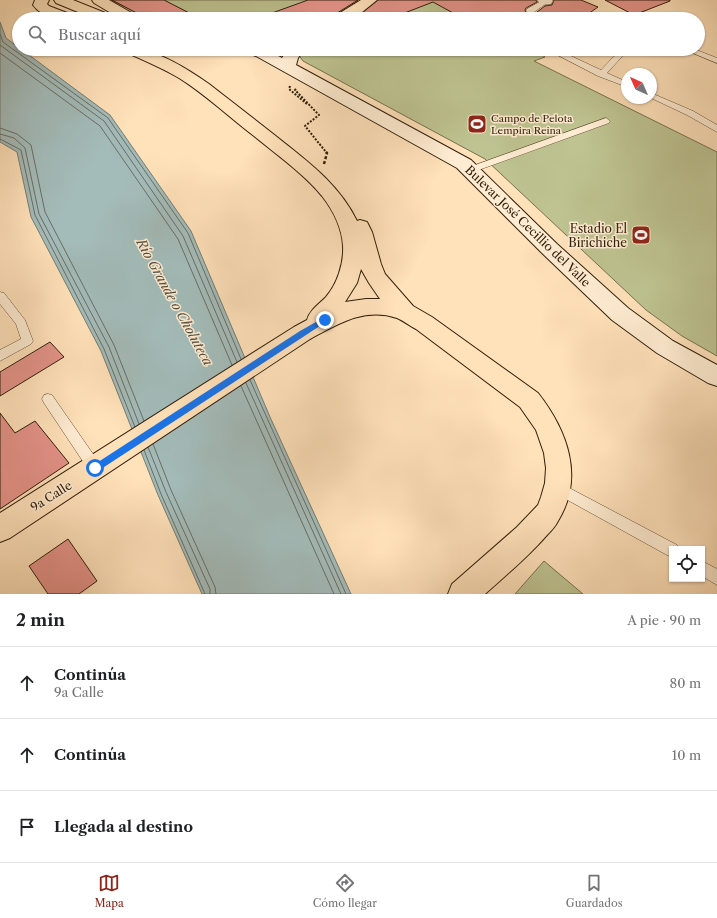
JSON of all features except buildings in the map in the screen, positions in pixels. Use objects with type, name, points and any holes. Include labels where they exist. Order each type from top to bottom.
[{"type":"main road","points":[[30,0],[28,4],[31,11],[33,12]]},
{"type":"main road","points":[[42,0],[40,5],[44,9],[52,12]]},
{"type":"main road","points":[[61,0],[91,12]]},
{"type":"main road","points":[[99,0],[120,12]]},
{"type":"main road","points":[[352,12],[370,0]]},
{"type":"main road","points":[[146,56],[167,65],[203,87],[313,175],[327,189],[341,207],[354,242],[353,264],[346,284],[330,308],[295,338]]},
{"type":"main road","points":[[161,56],[193,71],[212,84],[322,171],[337,186],[352,205],[366,242],[370,264],[382,286],[405,312],[424,324],[529,400],[540,413],[553,434],[558,460],[558,488],[548,513],[527,537],[463,594]]},
{"type":"main road","name":"Bulevar José Cecillio del Valle","points":[[266,56],[464,164],[550,249],[620,314],[665,347],[717,376]]},
{"type":"main road","points":[[291,56],[290,58],[293,71]]},
{"type":"main road","points":[[295,338],[344,311],[366,307],[385,307],[405,312]]},
{"type":"main road","name":"9a Calle","points":[[0,529],[295,338]]},
{"type":"lane","points":[[530,12],[545,0]]},
{"type":"lane","points":[[564,56],[621,82]]},
{"type":"lane","points":[[601,74],[618,56]]},
{"type":"lane","points":[[704,56],[717,61]]},
{"type":"lane","points":[[657,98],[690,112],[717,129]]},
{"type":"lane","points":[[470,170],[606,121]]},
{"type":"lane","points":[[0,356],[27,341],[21,323],[1,297]]},
{"type":"lane","points":[[48,399],[105,462]]},
{"type":"lane","points":[[558,488],[669,548]]},
{"type":"lane","points":[[705,570],[717,578]]},
{"type":"path","points":[[293,71],[295,90],[319,115]]},
{"type":"path","points":[[293,71],[289,89],[319,115]]},
{"type":"path","points":[[319,115],[305,126],[327,153],[322,171]]},
{"type":"green space","points":[[111,0],[358,0],[343,12],[134,12]]},
{"type":"green space","points":[[390,0],[449,0],[471,12],[362,12]]},
{"type":"green space","name":"Estadio El Birichiche","points":[[299,56],[543,56],[545,57],[534,61],[717,152],[717,356],[682,336],[646,310],[485,159],[303,61]]},
{"type":"green space","points":[[544,561],[583,594],[515,594]]},
{"type":"water","name":"Río Grande o Choluteca","points":[[0,22],[6,38],[12,42],[12,56],[30,56],[110,115],[191,231],[270,417],[351,594],[202,594],[158,495],[101,351],[31,217],[17,152],[0,142]]},
{"type":"place","name":"Campo de Pelota Lempira Reina","points":[[477,124]]},
{"type":"place","name":"Estadio El Birichiche","points":[[641,235]]},
{"type":"route","points":[[95,468],[302,333],[325,320]]}]
